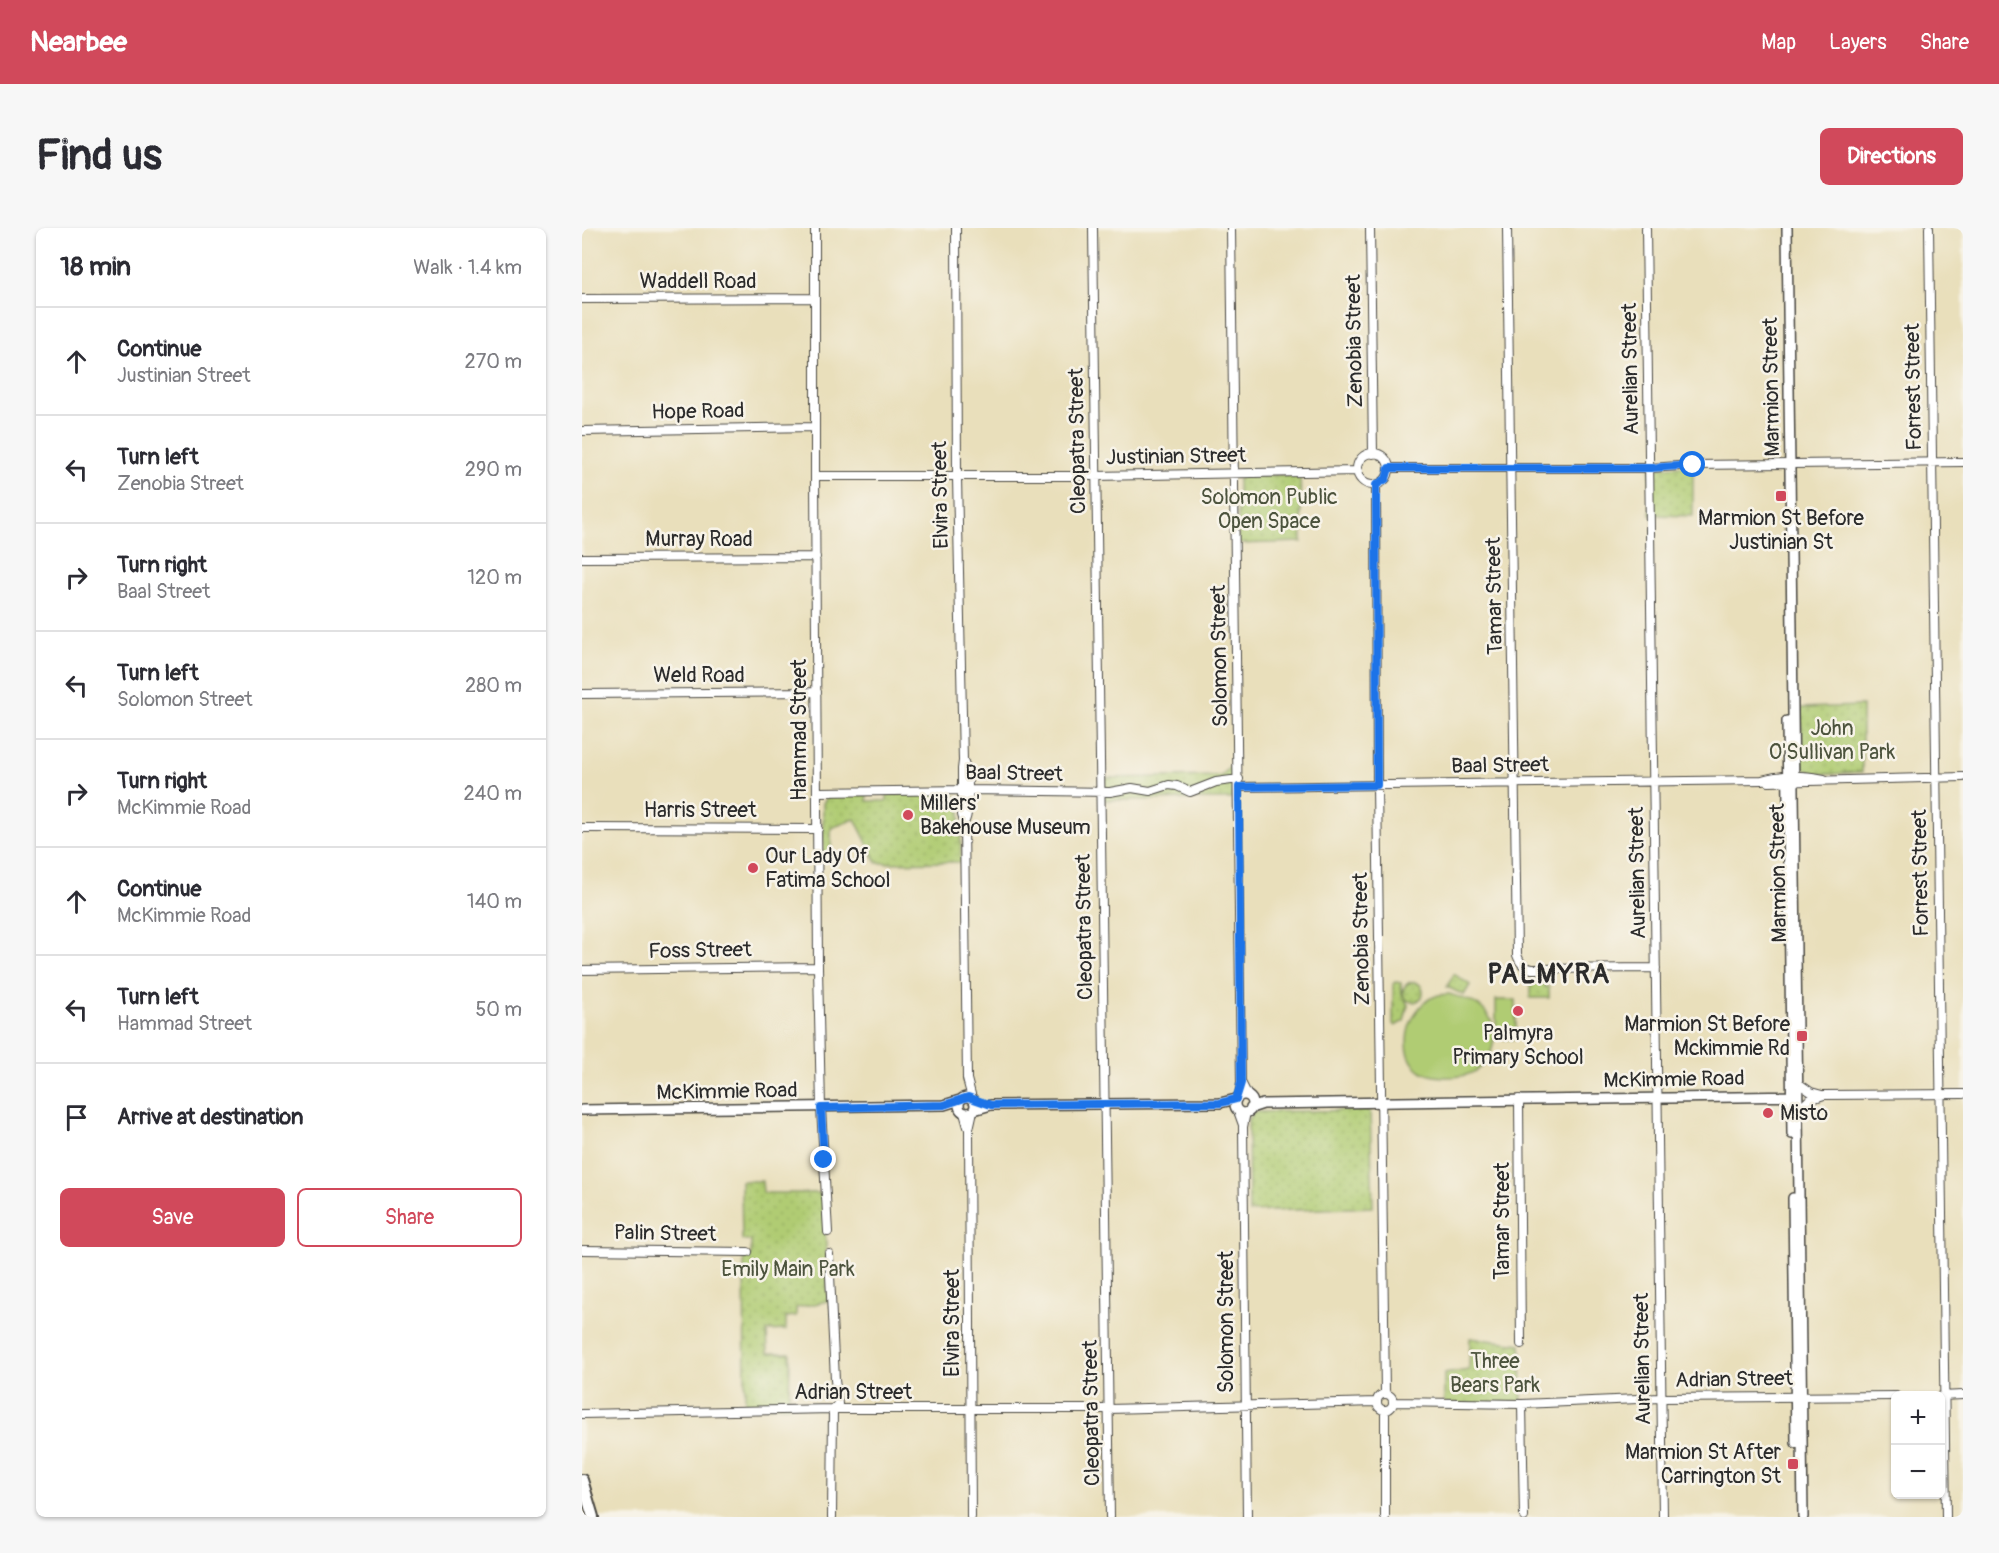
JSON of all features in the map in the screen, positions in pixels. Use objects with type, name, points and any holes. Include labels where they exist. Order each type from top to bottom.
[{"type":"highway","points":[[582,1480],[586,1506],[592,1517]]},
{"type":"main road","name":"Marmion Street","points":[[1781,228],[1787,463]]},
{"type":"main road","name":"Marmion Street","points":[[1787,228],[1787,463],[1799,1397],[1803,1517]]},
{"type":"main road","name":"Marmion Street","points":[[1791,779],[1798,1083],[1795,1096],[1798,1110],[1797,1517]]},
{"type":"main road","name":"McKimmie Road","points":[[1243,1104],[1795,1096]]},
{"type":"main road","points":[[967,1105],[1243,1104]]},
{"type":"main road","name":"McKimmie Road","points":[[582,1110],[967,1105]]},
{"type":"street","name":"Hammad Street","points":[[815,228],[818,967],[821,1108],[828,1232]]},
{"type":"street","name":"Elvira Street","points":[[956,228],[957,477],[963,761],[967,769],[965,790],[967,816],[964,822],[969,1129],[971,1517]]},
{"type":"street","name":"Cleopatra Street","points":[[1093,228],[1110,1517]]},
{"type":"street","name":"Solomon Street","points":[[1231,228],[1247,1517]]},
{"type":"street","name":"Zenobia Street","points":[[1370,228],[1373,454]]},
{"type":"street","name":"Tamar Street","points":[[1507,228],[1517,955],[1525,967],[1532,969],[1656,968]]},
{"type":"street","name":"Aurelian Street","points":[[1646,228],[1663,1517]]},
{"type":"street","name":"Forrest Street","points":[[1929,228],[1941,1094],[1942,1391]]},
{"type":"street","name":"Waddell Road","points":[[582,299],[815,298]]},
{"type":"street","name":"Hope Road","points":[[582,431],[815,427]]},
{"type":"street","points":[[1373,454],[1384,458],[1389,468],[1386,479],[1376,485],[1366,483],[1359,476],[1358,471],[1360,460],[1373,454]]},
{"type":"street","points":[[1389,468],[1650,468],[1787,463],[1963,462]]},
{"type":"street","name":"Justinian Street","points":[[815,476],[1095,476],[1358,471]]},
{"type":"street","name":"Zenobia Street","points":[[1376,485],[1377,785],[1385,1394]]},
{"type":"street","name":"Murray Road","points":[[582,558],[816,557]]},
{"type":"street","name":"Weld Road","points":[[582,694],[817,692]]},
{"type":"street","name":"Baal Street","points":[[818,792],[965,790],[1100,792],[1132,788],[1150,791],[1168,785],[1194,791],[1216,782],[1377,785],[1963,777]]},
{"type":"street","name":"Harris Street","points":[[582,828],[818,828]]},
{"type":"street","name":"Foss Street","points":[[582,970],[818,967]]},
{"type":"street","points":[[1798,1083],[1811,1092],[1824,1095],[1963,1094]]},
{"type":"street","points":[[1798,1110],[1809,1100],[1824,1095]]},
{"type":"street","name":"Tamar Street","points":[[1519,1099],[1521,1344]]},
{"type":"street","name":"Palin Street","points":[[582,1250],[748,1252]]},
{"type":"street","points":[[829,1254],[834,1368],[838,1404],[832,1409],[832,1517]]},
{"type":"street","points":[[1385,1394],[1390,1396],[1393,1402],[1390,1408],[1385,1410],[1378,1407],[1377,1402],[1378,1397],[1385,1394]]},
{"type":"street","points":[[1945,1396],[1963,1395]]},
{"type":"street","name":"Adrian Street","points":[[1393,1402],[1522,1404],[1660,1398],[1891,1396]]},
{"type":"street","name":"Adrian Street","points":[[582,1413],[832,1409],[1109,1409],[1377,1402]]},
{"type":"street","points":[[1522,1404],[1524,1517]]},
{"type":"street","points":[[1385,1410],[1385,1517]]},
{"type":"street","name":"Forrest Street","points":[[1944,1445],[1946,1517]]},
{"type":"green space","points":[[1693,465],[1693,516],[1650,515],[1650,468]]},
{"type":"green space","name":"Solomon Public Open Space","points":[[1300,474],[1302,542],[1238,544],[1238,480],[1244,476]]},
{"type":"green space","name":"John O'Sullivan Park","points":[[1862,706],[1862,772],[1822,774],[1807,771],[1801,767],[1801,708]]},
{"type":"green space","points":[[1233,764],[1233,799],[1104,800],[1104,778],[1221,776]]},
{"type":"green space","points":[[951,793],[960,801],[961,862],[877,863],[855,819],[831,828],[831,855],[823,853],[823,803],[828,796],[867,794],[867,801],[887,801],[887,794]]},
{"type":"green space","points":[[1454,974],[1470,985],[1464,995],[1447,987]]},
{"type":"green space","points":[[1530,980],[1545,980],[1545,987],[1549,987],[1549,998],[1530,998]]},
{"type":"green space","points":[[1413,982],[1420,985],[1423,992],[1420,999],[1413,1002],[1406,999],[1403,992],[1406,985]]},
{"type":"green space","points":[[1401,983],[1402,994],[1408,1005],[1404,1021],[1395,1026],[1393,1024],[1393,984]]},
{"type":"green space","points":[[1449,994],[1472,1002],[1486,1013],[1493,1029],[1492,1047],[1484,1063],[1471,1073],[1451,1077],[1428,1075],[1416,1067],[1409,1055],[1407,1041],[1409,1027],[1425,1002],[1437,995]]},
{"type":"green space","points":[[1496,1000],[1516,1000],[1516,1039],[1496,1039]]},
{"type":"green space","points":[[1370,1110],[1373,1207],[1249,1212],[1248,1118],[1253,1112]]},
{"type":"green space","name":"Emily Main Park","points":[[741,1181],[762,1181],[763,1193],[824,1193],[828,1301],[796,1308],[796,1316],[786,1317],[786,1330],[767,1331],[768,1353],[790,1353],[789,1406],[745,1407],[744,1256],[751,1256],[751,1241],[742,1240]]},
{"type":"green space","name":"Three Bears Park","points":[[1470,1338],[1521,1344],[1522,1404],[1444,1404],[1444,1374],[1469,1370]]},
{"type":"place","name":"Marmion St Before Justinian St","points":[[1781,496]]},
{"type":"place","name":"Millers' Bakehouse Museum","points":[[908,815]]},
{"type":"place","name":"Our Lady Of Fatima School","points":[[753,868]]},
{"type":"place","name":"Palmyra Primary School","points":[[1518,1011]]},
{"type":"place","name":"Marmion St Before Mckimmie Rd","points":[[1802,1036]]},
{"type":"place","name":"Misto","points":[[1768,1113]]},
{"type":"place","name":"Marmion St After Carrington St","points":[[1793,1464]]},
{"type":"district","name":"PALMYRA","points":[[1549,974]]},
{"type":"route","points":[[824,1160],[821,1108],[944,1105],[965,1097],[991,1105],[1220,1103],[1239,1097],[1241,1083],[1239,787],[1377,785],[1376,485],[1386,479],[1389,468],[1650,468],[1693,465]]}]
